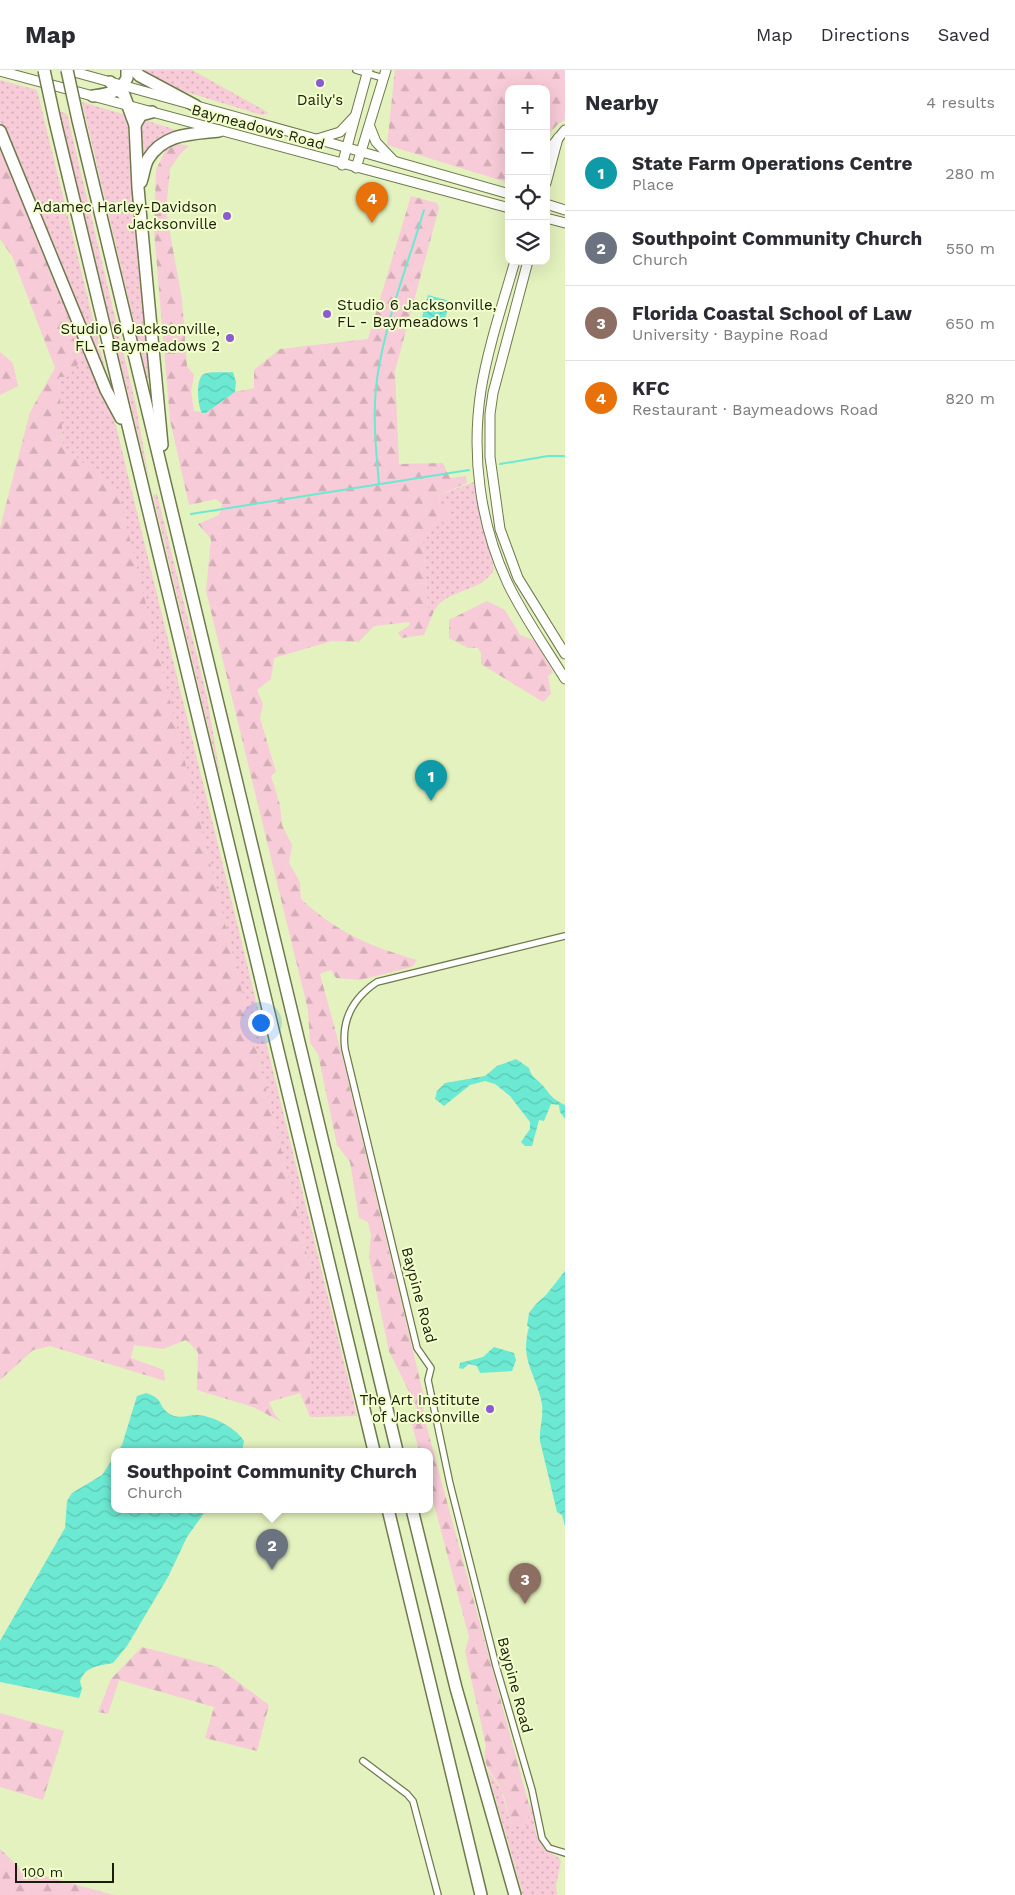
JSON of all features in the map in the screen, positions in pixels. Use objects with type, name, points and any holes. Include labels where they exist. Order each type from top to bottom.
[{"type":"highway","points":[[44,70],[128,431],[373,1448]]},
{"type":"highway","points":[[67,70],[397,1448]]},
{"type":"highway","points":[[93,96],[110,94],[127,78],[127,70]]},
{"type":"highway","points":[[134,70],[140,76],[196,106]]},
{"type":"highway","points":[[118,86],[129,106],[135,125],[138,188],[165,484]]},
{"type":"highway","points":[[135,125],[141,115],[152,112]]},
{"type":"highway","points":[[0,131],[106,390],[128,431]]},
{"type":"highway","points":[[138,188],[148,159],[162,144],[178,136],[219,131]]},
{"type":"highway","points":[[389,1513],[481,1895]]},
{"type":"highway","points":[[413,1513],[456,1688],[515,1895]]},
{"type":"street","name":"Baymeadows Road","points":[[67,70],[118,86],[505,193]]},
{"type":"street","points":[[356,70],[384,74],[356,168]]},
{"type":"street","name":"Baymeadows Road","points":[[0,71],[505,207]]},
{"type":"street","points":[[342,164],[368,72]]},
{"type":"street","points":[[318,140],[340,132],[357,114]]},
{"type":"street","points":[[370,125],[376,142],[394,161]]},
{"type":"street","points":[[550,148],[565,130]]},
{"type":"street","points":[[548,175],[558,138]]},
{"type":"street","points":[[550,205],[565,210]]},
{"type":"street","points":[[550,219],[565,223]]},
{"type":"street","points":[[513,265],[481,390],[477,426],[478,468],[488,526],[508,585],[565,679]]},
{"type":"street","points":[[527,265],[493,393],[490,414],[490,457],[500,529],[518,578],[565,654]]},
{"type":"street","points":[[481,390],[493,393]]},
{"type":"street","name":"Baypine Road","points":[[565,936],[377,982],[363,992],[354,1004],[344,1031],[345,1049],[418,1348],[432,1368],[428,1380],[450,1484],[496,1666],[532,1790],[542,1838],[549,1848],[565,1854]]},
{"type":"street","points":[[363,1761],[407,1794],[413,1801],[419,1815],[438,1895]]},
{"type":"green space","points":[[139,70],[192,70],[269,113],[262,115],[163,85]]},
{"type":"green space","points":[[395,70],[565,70],[565,120],[550,133],[550,85],[505,85],[505,182],[387,145]]},
{"type":"green space","points":[[0,80],[37,90],[112,397],[0,122]]},
{"type":"green space","points":[[82,102],[126,115],[127,118],[150,377],[147,378]]},
{"type":"green space","points":[[59,111],[67,114],[136,406],[149,480]]},
{"type":"green space","points":[[142,119],[176,130],[177,133],[144,158],[140,124]]},
{"type":"green space","points":[[178,144],[189,146],[181,153],[170,169],[166,211],[182,299],[187,366],[194,375],[191,391],[194,411],[206,413],[235,392],[254,388],[254,370],[280,349],[368,339],[411,196],[437,203],[439,208],[395,371],[399,464],[443,463],[450,478],[466,476],[467,483],[439,495],[440,503],[450,506],[451,519],[436,525],[423,542],[428,608],[434,611],[424,635],[402,638],[398,633],[410,625],[409,622],[374,626],[359,642],[332,641],[274,658],[271,679],[257,690],[263,704],[260,718],[276,772],[271,776],[280,805],[282,825],[292,845],[289,863],[300,882],[301,899],[341,930],[369,944],[417,960],[412,967],[360,980],[336,978],[331,970],[320,974],[341,1051],[425,1401],[423,1413],[432,1448],[418,1448],[411,1421],[417,1408],[389,1351],[369,1257],[371,1235],[368,1222],[359,1218],[350,1162],[337,1145],[318,1054],[310,1043],[308,1010],[206,591],[211,539],[198,524],[219,515],[222,504],[216,499],[189,505],[170,420],[154,231],[156,170],[166,149]]},
{"type":"green space","points":[[0,145],[50,263],[48,268],[81,359],[67,377],[59,377],[63,445],[119,495],[310,1266],[310,1417],[300,1393],[269,1402],[275,1415],[282,1422],[253,1407],[197,1390],[198,1352],[186,1340],[163,1349],[134,1345],[131,1358],[164,1370],[165,1381],[50,1346],[33,1350],[0,1380],[0,528],[30,412],[55,368],[12,256],[0,239]]},
{"type":"green space","points":[[50,263],[106,395],[116,426],[357,1416],[310,1417],[310,1266],[119,496],[63,445],[59,377],[81,359],[48,268]]},
{"type":"green space","points":[[0,352],[13,363],[18,386],[0,395]]},
{"type":"green space","points":[[474,482],[494,569],[489,577],[482,582],[447,598],[434,611],[428,608],[423,542],[436,525],[440,503],[439,495]]},
{"type":"green space","points":[[157,494],[207,697],[221,781],[153,495]]},
{"type":"green space","points":[[487,601],[505,610],[520,635],[536,641],[553,672],[548,676],[551,694],[543,702],[481,664],[481,653],[478,648],[468,648],[449,638],[449,620]]},
{"type":"green space","points":[[433,1450],[529,1805],[527,1826],[511,1825],[503,1793],[486,1764],[486,1746],[465,1651],[469,1637],[433,1500]]},
{"type":"green space","points":[[142,1647],[218,1667],[269,1705],[257,1751],[205,1738],[214,1707],[119,1680],[108,1714],[98,1712],[111,1679]]},
{"type":"green space","points":[[0,1713],[64,1731],[43,1800],[0,1787]]},
{"type":"green space","points":[[487,1769],[501,1789],[511,1825],[527,1826],[529,1805],[532,1805],[535,1829],[539,1841],[546,1850],[561,1861],[556,1885],[557,1895],[523,1895]]},
{"type":"green space","points":[[0,1849],[22,1870],[114,1895],[0,1895]]},
{"type":"water","points":[[428,295],[450,301],[444,323],[422,317]]},
{"type":"water","points":[[233,372],[236,382],[235,392],[206,413],[202,413],[198,393],[201,377],[204,374],[210,373]]},
{"type":"water","points":[[516,1059],[529,1068],[533,1077],[542,1084],[553,1098],[565,1105],[565,1119],[560,1112],[559,1105],[551,1104],[544,1121],[539,1120],[532,1146],[525,1146],[521,1142],[530,1129],[530,1122],[510,1096],[495,1084],[485,1081],[470,1085],[444,1106],[435,1099],[437,1091],[445,1083],[485,1076],[497,1066]]},
{"type":"water","points":[[565,1271],[565,1526],[562,1515],[557,1512],[540,1441],[542,1405],[526,1348],[529,1313]]},
{"type":"water","points":[[494,1347],[514,1353],[516,1360],[512,1371],[480,1373],[477,1366],[469,1364],[463,1369],[459,1368],[460,1363],[483,1357]]},
{"type":"water","points":[[146,1393],[155,1397],[171,1415],[179,1417],[204,1416],[224,1424],[236,1432],[244,1441],[243,1448],[120,1448],[137,1396]]},
{"type":"water","points":[[111,1462],[111,1513],[204,1513],[187,1537],[168,1577],[127,1646],[113,1663],[93,1667],[86,1672],[80,1681],[82,1689],[79,1698],[0,1682],[0,1641],[65,1528],[67,1501],[72,1493],[102,1475]]},
{"type":"waterway","points":[[379,483],[375,411],[379,365],[396,297],[424,210]]},
{"type":"waterway","points":[[500,464],[548,456],[565,456]]},
{"type":"waterway","points":[[191,514],[469,470]]},
{"type":"place","name":"Daily's","points":[[320,83]]},
{"type":"place","name":"Adamec Harley-Davidson Jacksonville","points":[[227,216]]},
{"type":"place","name":"KFC","points":[[372,223]]},
{"type":"place","name":"Studio 6 Jacksonville, FL - Baymeadows 1","points":[[327,314]]},
{"type":"place","name":"Studio 6 Jacksonville, FL - Baymeadows 2","points":[[230,338]]},
{"type":"place","name":"State Farm Operations Centre","points":[[431,801]]},
{"type":"place","name":"The Art Institute of Jacksonville","points":[[490,1409]]},
{"type":"place","name":"Southpoint Community Church","points":[[272,1570]]},
{"type":"place","name":"Florida Coastal School of Law","points":[[525,1604]]}]
